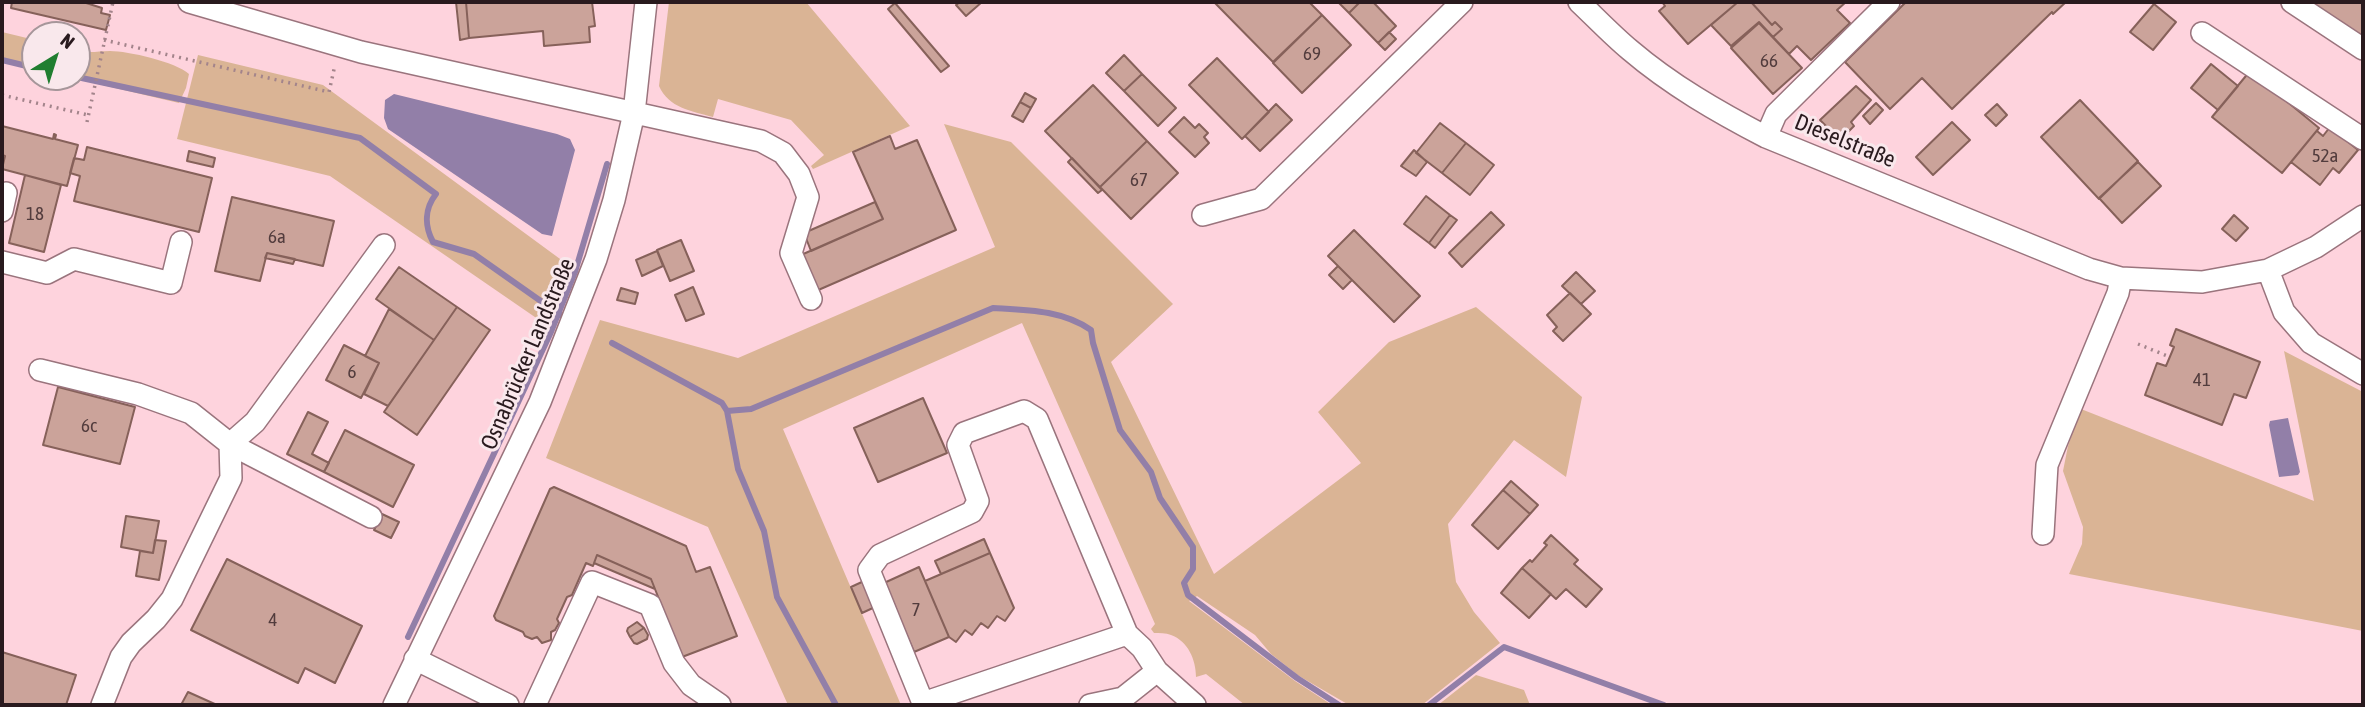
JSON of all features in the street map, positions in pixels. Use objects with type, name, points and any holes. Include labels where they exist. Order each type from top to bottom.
[{"type":"street","points":[[189,2],[340,46],[761,141],[783,153],[799,174],[808,197],[791,253],[811,299]]},
{"type":"street","name":"Osnabrücker Landstraße","points":[[394,705],[540,402],[596,259],[614,200],[634,113],[646,2]]},
{"type":"street","points":[[1203,215],[1261,199],[1462,2]]},
{"type":"street","name":"Dieselstraße","points":[[1579,2],[1630,50],[1675,84],[1720,113],[1766,137],[2089,269],[2121,278],[2202,282],[2268,270],[2316,247],[2363,216]]},
{"type":"street","points":[[1766,137],[1776,114],[1889,2]]},
{"type":"street","points":[[2292,2],[2363,48]]},
{"type":"street","points":[[2202,33],[2363,139]]},
{"type":"street","points":[[2,262],[47,273],[74,259],[171,283],[181,242]]},
{"type":"street","points":[[230,444],[255,422],[384,245]]},
{"type":"street","points":[[2268,270],[2284,312],[2311,343],[2363,374]]},
{"type":"street","points":[[2043,534],[2047,466],[2118,293],[2121,278]]},
{"type":"street","points":[[40,370],[138,394],[191,413],[230,444],[371,517]]},
{"type":"street","points":[[1127,634],[923,704],[869,570],[880,555],[972,512],[978,501],[958,445],[964,433],[1024,411],[1037,419],[1127,634],[1142,648],[1157,671],[1195,705]]},
{"type":"street","points":[[102,705],[121,657],[131,643],[156,619],[178,587],[231,478],[230,444]]},
{"type":"street","points":[[535,705],[592,582],[650,604],[674,663],[691,685],[720,705]]},
{"type":"street","points":[[415,659],[508,705]]},
{"type":"street","points":[[1090,705],[1123,698],[1157,671]]},
{"type":"path","points":[[87,121],[113,2]]},
{"type":"path","points":[[104,41],[329,92],[340,46]]},
{"type":"path","points":[[2,95],[88,115]]},
{"type":"path","points":[[2138,344],[2169,357]]},
{"type":"shaded area","points":[[669,2],[806,2],[910,126],[813,169],[811,166],[824,155],[791,120],[718,99],[713,117],[675,104],[659,86]]},
{"type":"shaded area","points":[[2,32],[21,37],[21,66],[2,61]]},
{"type":"shaded area","points":[[118,51],[139,55],[183,70],[189,74],[179,103],[91,82],[91,52]]},
{"type":"shaded area","points":[[198,55],[323,85],[571,267],[545,324],[330,176],[177,139]]},
{"type":"shaded area","points":[[394,94],[570,139],[575,150],[552,236],[542,234],[388,129],[384,118],[385,100]]},
{"type":"shaded area","points":[[944,124],[1011,142],[1173,304],[1111,362],[1214,574],[1361,463],[1318,412],[1389,342],[1476,307],[1582,397],[1566,477],[1514,440],[1448,524],[1456,582],[1474,612],[1500,643],[1422,705],[1349,705],[1299,676],[1271,654],[1255,635],[1197,596],[1189,601],[1295,681],[1332,705],[1245,705],[1206,674],[1196,677],[1193,658],[1186,646],[1169,634],[1154,633],[1151,629],[1155,624],[1022,323],[783,429],[901,705],[788,705],[708,527],[546,458],[600,320],[738,358],[995,247]]},
{"type":"shaded area","points":[[2284,351],[2363,392],[2363,631],[2069,574],[2082,544],[2083,527],[2063,471],[2068,446],[2081,409],[2314,501]]},
{"type":"shaded area","points":[[2288,418],[2300,472],[2298,475],[2279,477],[2269,425],[2270,421]]},
{"type":"shaded area","points":[[1476,675],[1524,690],[1530,705],[1438,705]]},
{"type":"building","points":[[12,2],[83,2],[102,8],[101,13],[110,15],[106,30],[91,27],[91,21],[67,21],[11,8]]},
{"type":"building","points":[[456,2],[466,2],[469,38],[460,40]]},
{"type":"building","points":[[466,2],[592,2],[595,26],[589,27],[590,42],[544,46],[543,31],[469,38]]},
{"type":"building","points":[[960,2],[982,2],[966,16],[956,5]]},
{"type":"building","points":[[1214,2],[1309,2],[1322,15],[1273,62]]},
{"type":"building","points":[[1338,2],[1360,2],[1349,13]]},
{"type":"building","points":[[1360,2],[1373,2],[1396,26],[1378,43],[1349,13]]},
{"type":"building","points":[[1662,2],[1738,2],[1688,44],[1659,11],[1665,6]]},
{"type":"building","points":[[1738,2],[1751,2],[1772,25],[1775,22],[1782,29],[1773,37],[1759,22],[1731,46],[1711,25]]},
{"type":"building","points":[[1751,2],[1846,2],[1837,10],[1850,23],[1811,60],[1797,46],[1789,54],[1773,37],[1782,29],[1775,22],[1772,25]]},
{"type":"building","points":[[1906,2],[2066,2],[2053,14],[2052,12],[1952,109],[1922,78],[1890,109],[1845,62]]},
{"type":"building","points":[[2310,2],[2363,2],[2363,37]]},
{"type":"building","points":[[895,3],[949,66],[941,72],[888,9]]},
{"type":"building","points":[[2154,4],[2176,22],[2153,50],[2130,32]]},
{"type":"building","points":[[1322,15],[1351,45],[1302,93],[1273,63]]},
{"type":"building","points":[[1759,23],[1802,68],[1773,94],[1731,48]]},
{"type":"building","points":[[1389,32],[1396,39],[1385,50],[1378,43]]},
{"type":"building","points":[[1124,55],[1142,74],[1124,91],[1106,73]]},
{"type":"building","points":[[1217,58],[1269,112],[1242,139],[1189,85]]},
{"type":"building","points":[[2211,64],[2238,86],[2218,110],[2191,88]]},
{"type":"building","points":[[2250,71],[2319,128],[2282,173],[2212,117]]},
{"type":"building","points":[[1142,74],[1176,108],[1158,126],[1124,91]]},
{"type":"building","points":[[1093,85],[1147,141],[1100,187],[1045,131]]},
{"type":"building","points":[[1856,86],[1871,100],[1851,122],[1854,126],[1848,132],[1845,128],[1837,137],[1820,120]]},
{"type":"building","points":[[1025,93],[1036,99],[1031,108],[1020,102]]},
{"type":"building","points":[[2080,100],[2138,161],[2099,199],[2041,137]]},
{"type":"building","points":[[1020,102],[1031,108],[1023,122],[1012,116]]},
{"type":"building","points":[[1876,103],[1883,110],[1870,124],[1863,116]]},
{"type":"building","points":[[1276,104],[1292,120],[1260,151],[1245,136]]},
{"type":"building","points":[[1997,104],[2007,115],[1996,126],[1985,115]]},
{"type":"building","points":[[1184,117],[1195,128],[1199,124],[1208,133],[1204,137],[1209,143],[1195,157],[1169,132]]},
{"type":"building","points":[[1952,122],[1970,140],[1933,175],[1916,157]]},
{"type":"building","points":[[1440,123],[1466,143],[1442,173],[1416,153]]},
{"type":"building","points":[[2,126],[53,139],[54,134],[55,139],[78,145],[67,186],[2,169],[5,156],[2,155]]},
{"type":"building","points":[[2330,127],[2358,150],[2339,173],[2333,168],[2320,185],[2291,162],[2319,128],[2317,131],[2323,136]]},
{"type":"building","points":[[890,136],[895,149],[917,140],[956,230],[816,291],[801,255],[883,219],[853,152]]},
{"type":"building","points":[[1147,141],[1178,173],[1131,219],[1100,187]]},
{"type":"building","points":[[1466,143],[1494,165],[1470,195],[1442,173]]},
{"type":"building","points":[[87,147],[212,178],[199,232],[74,201],[80,176],[70,173],[74,158],[84,160]]},
{"type":"building","points":[[1414,150],[1427,162],[1416,176],[1401,166]]},
{"type":"building","points":[[189,151],[215,158],[213,167],[187,161]]},
{"type":"building","points":[[1072,158],[1102,190],[1098,193],[1068,162]]},
{"type":"building","points":[[2138,162],[2161,186],[2122,223],[2099,198]]},
{"type":"building","points":[[25,175],[61,185],[44,252],[9,243]]},
{"type":"building","points":[[1426,196],[1450,215],[1429,243],[1404,224]]},
{"type":"building","points":[[232,197],[334,221],[323,266],[267,253],[260,281],[215,271]]},
{"type":"building","points":[[875,202],[883,219],[811,251],[804,233]]},
{"type":"building","points":[[1491,212],[1504,225],[1462,267],[1449,253]]},
{"type":"building","points":[[1450,215],[1457,220],[1435,248],[1429,243]]},
{"type":"building","points":[[2234,215],[2248,228],[2236,241],[2222,229]]},
{"type":"building","points":[[1354,230],[1420,296],[1394,322],[1328,256]]},
{"type":"building","points":[[681,240],[694,271],[670,281],[657,250]]},
{"type":"building","points":[[657,251],[663,266],[642,276],[636,260]]},
{"type":"building","points":[[267,253],[295,259],[293,264],[265,258]]},
{"type":"building","points":[[1338,266],[1352,280],[1343,289],[1329,275]]},
{"type":"building","points":[[399,267],[457,307],[434,340],[376,299]]},
{"type":"building","points":[[1576,272],[1595,291],[1581,304],[1562,286]]},
{"type":"building","points":[[693,287],[704,314],[686,321],[675,295]]},
{"type":"building","points":[[621,288],[638,293],[635,304],[617,300]]},
{"type":"building","points":[[1570,293],[1591,314],[1563,341],[1553,331],[1557,327],[1547,315]]},
{"type":"building","points":[[457,307],[490,330],[417,435],[384,412]]},
{"type":"building","points":[[389,309],[434,340],[388,406],[364,394],[379,363],[365,356]]},
{"type":"building","points":[[2176,329],[2260,362],[2246,398],[2234,394],[2222,425],[2145,395],[2157,363],[2166,366],[2174,347],[2170,345]]},
{"type":"building","points":[[344,345],[379,363],[361,398],[326,380]]},
{"type":"building","points":[[58,387],[135,407],[120,464],[43,445]]},
{"type":"building","points":[[923,398],[947,453],[878,482],[854,428]]},
{"type":"building","points":[[308,412],[328,422],[312,454],[329,463],[324,472],[287,454]]},
{"type":"building","points":[[345,430],[414,465],[393,507],[324,472]]},
{"type":"building","points":[[1511,481],[1538,505],[1530,514],[1503,490]]},
{"type":"building","points":[[554,487],[686,546],[696,572],[710,567],[737,636],[682,657],[651,579],[597,555],[593,566],[586,563],[572,595],[567,597],[557,619],[559,623],[551,632],[551,640],[542,643],[537,637],[532,639],[496,620],[494,616],[550,489]]},
{"type":"building","points":[[1503,490],[1530,514],[1498,549],[1472,525]]},
{"type":"building","points":[[382,514],[399,522],[391,538],[374,530]]},
{"type":"building","points":[[126,516],[159,521],[153,553],[121,547]]},
{"type":"building","points":[[1551,535],[1578,560],[1574,564],[1602,589],[1586,607],[1566,589],[1556,599],[1522,568],[1530,560],[1532,562],[1547,545],[1544,543]]},
{"type":"building","points":[[984,539],[990,553],[941,574],[935,561]]},
{"type":"building","points":[[155,540],[166,541],[159,580],[136,576],[140,551],[153,553]]},
{"type":"building","points":[[990,553],[1014,608],[1005,621],[997,616],[988,628],[981,623],[972,635],[965,630],[956,642],[949,637],[925,581]]},
{"type":"building","points":[[597,555],[651,579],[655,589],[594,563]]},
{"type":"building","points":[[227,559],[362,626],[335,683],[305,668],[298,683],[191,630]]},
{"type":"building","points":[[919,567],[949,637],[914,652],[884,583]]},
{"type":"building","points":[[1522,568],[1551,594],[1529,618],[1501,593]]},
{"type":"building","points":[[864,581],[875,607],[862,613],[851,587]]},
{"type":"building","points":[[637,622],[644,628],[630,637],[628,628]]},
{"type":"building","points":[[644,628],[647,639],[634,643],[630,637]]},
{"type":"building","points":[[2,652],[76,675],[66,705],[2,705]]},
{"type":"building","points":[[188,692],[217,705],[181,705]]},
{"type":"waterway","points":[[2,60],[21,65]]},
{"type":"waterway","points":[[91,80],[360,138],[436,194],[427,217],[433,242],[474,254],[562,316]]},
{"type":"waterway","points":[[408,637],[551,332],[575,272],[607,164]]},
{"type":"waterway","points":[[727,411],[751,409],[993,308],[1044,312],[1080,323],[1091,330],[1120,430],[1151,472],[1160,498],[1193,547],[1193,569],[1184,583],[1188,595],[1297,678],[1339,705]]},
{"type":"waterway","points":[[612,343],[722,403],[727,411],[738,469],[764,531],[777,597],[836,705]]},
{"type":"waterway","points":[[1429,705],[1504,647],[1664,705]]}]
